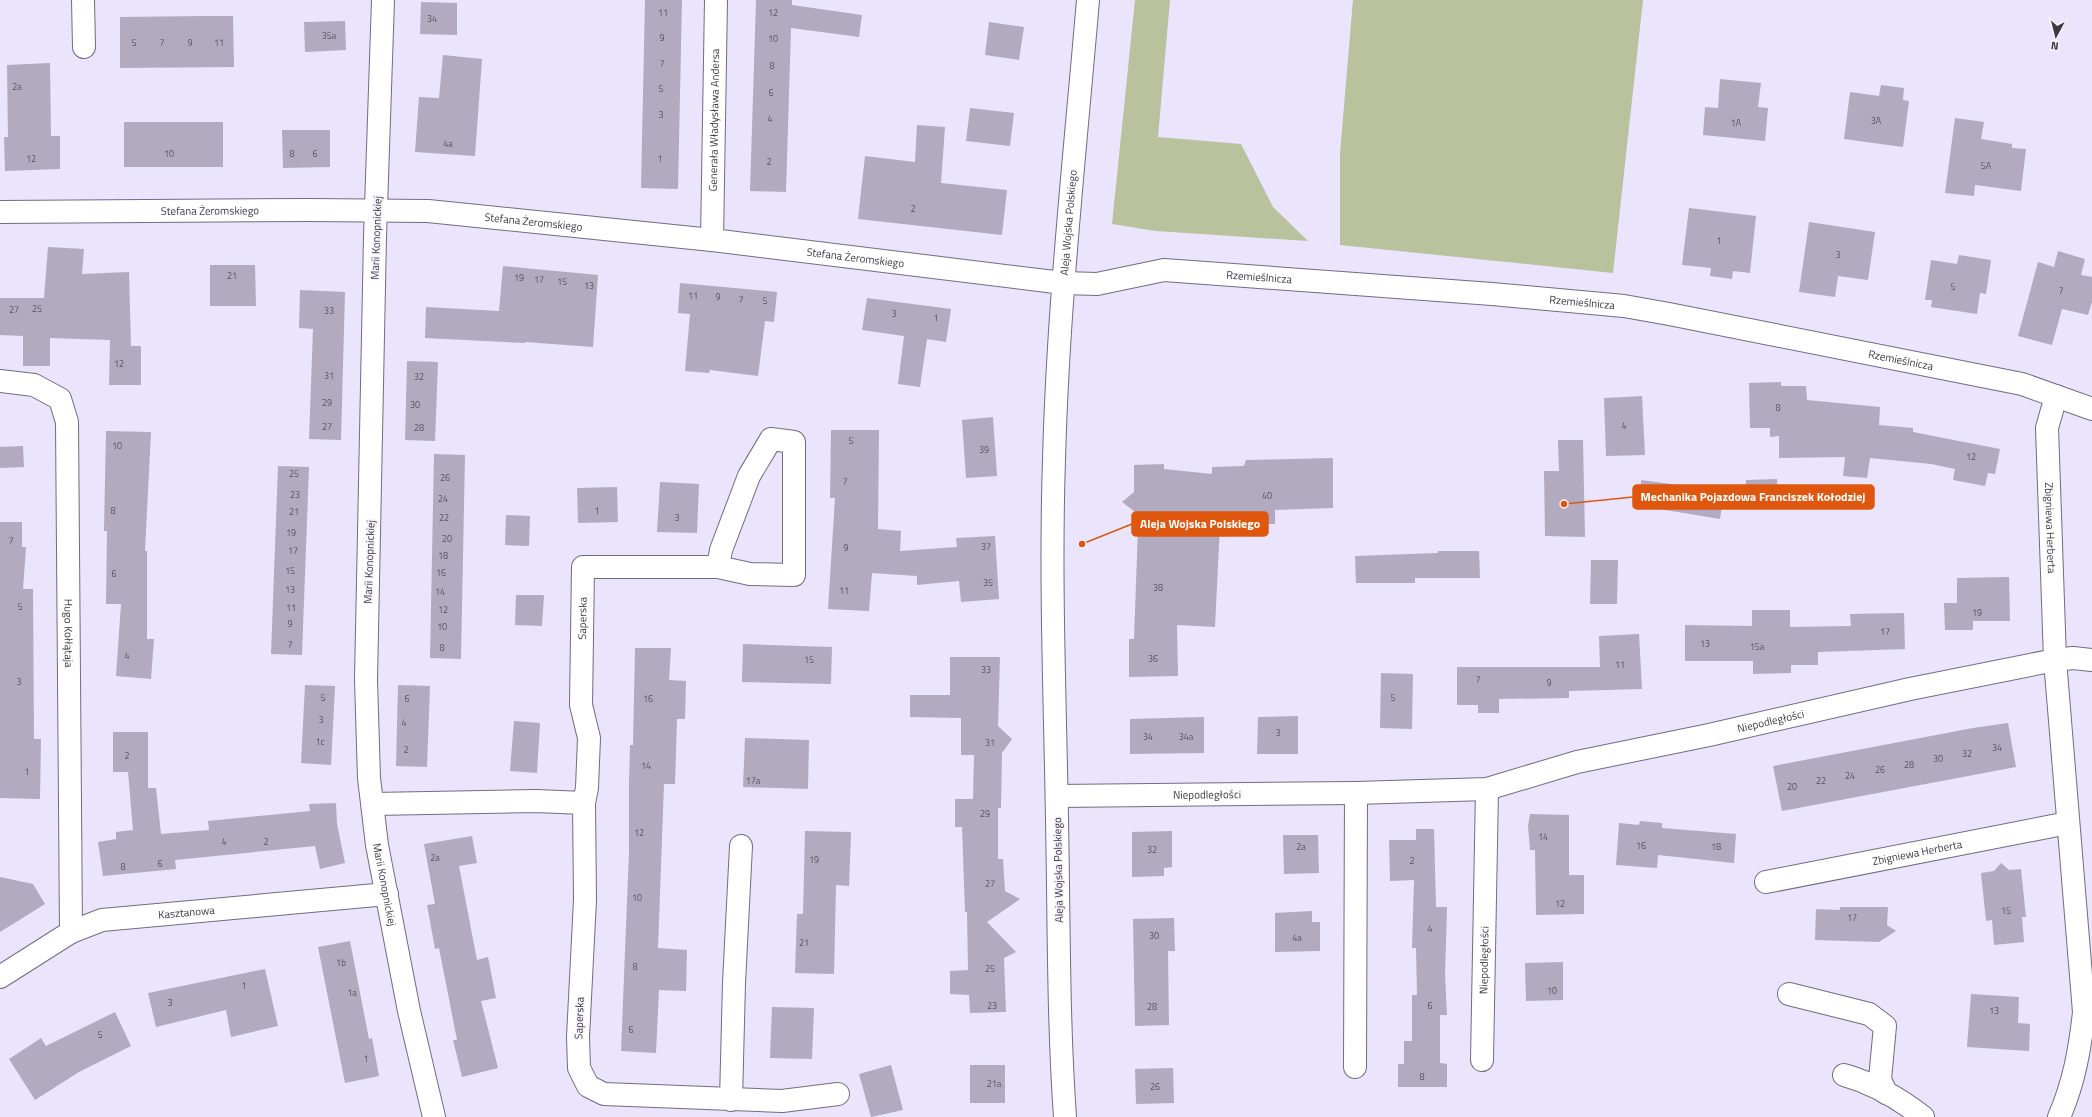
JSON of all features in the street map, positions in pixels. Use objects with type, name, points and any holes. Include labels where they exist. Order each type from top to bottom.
[{"type":"street","points":[[82,0],[84,48]]},
{"type":"street","name":"Marii Konopnickiej","points":[[383,0],[376,211],[366,680],[369,778],[377,845],[410,1011],[434,1117]]},
{"type":"street","name":"Generała Władysława Andersa","points":[[712,240],[716,0]]},
{"type":"street","name":"Aleja Wojska Polskiego","points":[[1065,1117],[1059,1009],[1057,796],[1052,606],[1054,460],[1063,283],[1088,0]]},
{"type":"street","name":"Stefana Żeromskiego","points":[[0,212],[428,211],[712,240],[1063,283]]},
{"type":"street","name":"Rzemieślnicza","points":[[1063,283],[1097,284],[1164,270],[1446,290],[1624,306],[2022,384],[2092,409]]},
{"type":"street","name":"Hugo Kołłątaja","points":[[0,381],[34,385],[60,399],[67,422],[70,932]]},
{"type":"street","name":"Zbigniewa Herberta","points":[[2056,396],[2047,428],[2055,660],[2084,1012],[2076,1066],[2059,1117]]},
{"type":"street","name":"Saperska","points":[[718,567],[721,550],[749,476],[771,439],[794,442],[794,575],[750,574],[718,567],[583,567],[581,706],[589,738],[587,788],[584,803],[585,900],[578,1037],[578,1068],[588,1086],[604,1094],[782,1101],[838,1094]]},
{"type":"street","points":[[2055,660],[2073,658],[2092,660]]},
{"type":"street","name":"Niepodległości","points":[[1057,796],[1356,793],[1487,789],[1578,762],[1709,735],[1910,689],[2055,660]]},
{"type":"street","name":"Niepodległości","points":[[1482,1060],[1487,789]]},
{"type":"street","points":[[1355,1067],[1356,793]]},
{"type":"street","points":[[372,804],[521,801],[584,803]]},
{"type":"street","name":"Zbigniewa Herberta","points":[[1766,882],[2068,823]]},
{"type":"street","points":[[731,1100],[734,983],[741,846]]},
{"type":"street","name":"Kasztanowa","points":[[0,977],[70,932],[102,920],[128,916],[387,894]]},
{"type":"street","points":[[1789,994],[1869,1014],[1886,1026],[1880,1079],[1886,1093]]},
{"type":"street","points":[[1844,1075],[1860,1080],[1886,1093],[1923,1117]]},
{"type":"green space","points":[[1135,0],[1170,0],[1158,137],[1241,144],[1273,207],[1308,241],[1156,231],[1112,224]]},
{"type":"green space","points":[[1353,0],[1643,0],[1613,273],[1340,245],[1340,153]]},
{"type":"building","points":[[645,0],[682,0],[678,189],[641,188]]},
{"type":"building","points":[[756,0],[792,0],[792,5],[862,15],[859,37],[791,28],[786,192],[750,191]]},
{"type":"building","points":[[421,2],[457,3],[457,35],[420,34]]},
{"type":"building","points":[[233,16],[234,67],[120,68],[120,17]]},
{"type":"building","points":[[345,21],[346,50],[305,52],[304,22]]},
{"type":"building","points":[[989,22],[1024,27],[1019,60],[985,55]]},
{"type":"building","points":[[443,55],[482,59],[475,156],[415,152],[419,97],[439,98]]},
{"type":"building","points":[[50,63],[51,136],[60,136],[60,169],[5,171],[4,137],[8,137],[7,65]]},
{"type":"building","points":[[1720,79],[1761,83],[1758,107],[1768,108],[1765,141],[1703,135],[1705,107],[1718,108]]},
{"type":"building","points":[[1881,85],[1904,88],[1903,100],[1909,101],[1903,147],[1844,139],[1850,92],[1879,96]]},
{"type":"building","points":[[970,108],[1014,113],[1010,146],[966,141]]},
{"type":"building","points":[[1955,118],[1984,122],[1981,139],[2012,144],[2012,148],[2026,149],[2021,191],[1975,185],[1974,196],[1945,193]]},
{"type":"building","points":[[124,122],[223,122],[223,167],[124,167]]},
{"type":"building","points":[[917,125],[945,127],[941,183],[1007,190],[1002,235],[858,219],[865,156],[915,162]]},
{"type":"building","points":[[282,130],[330,130],[330,167],[283,168]]},
{"type":"building","points":[[1689,208],[1756,216],[1750,273],[1733,271],[1732,279],[1710,276],[1711,268],[1682,265]]},
{"type":"building","points":[[1809,222],[1875,232],[1868,280],[1838,276],[1835,297],[1799,292]]},
{"type":"building","points":[[48,247],[84,249],[82,274],[129,272],[131,346],[141,346],[141,385],[109,385],[110,340],[50,338],[50,366],[23,366],[23,336],[0,335],[0,298],[44,298]]},
{"type":"building","points":[[2058,251],[2085,259],[2081,275],[2092,277],[2092,302],[2088,315],[2062,309],[2052,345],[2018,336],[2038,262],[2054,267]]},
{"type":"building","points":[[1959,255],[1991,260],[1986,294],[1980,293],[1977,314],[1931,307],[1932,300],[1925,300],[1931,260],[1957,264]]},
{"type":"building","points":[[210,265],[255,265],[256,306],[210,306]]},
{"type":"building","points":[[503,266],[598,275],[593,347],[525,342],[425,338],[426,307],[499,311]]},
{"type":"building","points":[[680,283],[777,292],[774,322],[765,321],[758,376],[710,370],[709,373],[685,371],[690,314],[678,313]]},
{"type":"building","points":[[300,290],[345,292],[341,440],[309,439],[313,329],[299,328]]},
{"type":"building","points":[[867,298],[951,309],[946,342],[927,339],[920,387],[898,384],[904,336],[862,330]]},
{"type":"building","points":[[407,361],[438,362],[435,441],[405,440]]},
{"type":"building","points":[[1781,382],[1781,386],[1806,386],[1807,400],[1880,407],[1879,425],[1913,428],[1913,432],[2000,449],[1995,474],[1988,473],[1985,486],[1953,480],[1955,469],[1931,464],[1870,458],[1867,478],[1843,476],[1845,457],[1779,458],[1779,436],[1770,437],[1770,428],[1750,428],[1749,383]]},
{"type":"building","points":[[1642,396],[1645,455],[1606,456],[1604,398]]},
{"type":"building","points":[[993,417],[997,476],[966,478],[962,420]]},
{"type":"building","points":[[831,430],[879,430],[878,529],[901,531],[900,551],[957,547],[956,538],[995,536],[999,599],[961,602],[959,581],[917,585],[917,576],[872,573],[869,611],[828,609],[835,498],[830,498]]},
{"type":"building","points":[[106,431],[151,432],[145,551],[147,551],[147,639],[154,639],[151,679],[116,676],[121,604],[106,604],[107,531],[104,531]]},
{"type":"building","points":[[1558,440],[1583,440],[1585,537],[1545,536],[1544,471],[1559,471]]},
{"type":"building","points":[[23,446],[24,467],[0,468],[0,447]]},
{"type":"building","points":[[434,454],[465,455],[461,659],[430,658]]},
{"type":"building","points":[[1333,458],[1333,508],[1275,510],[1275,524],[1220,525],[1215,627],[1177,625],[1178,676],[1129,677],[1129,639],[1134,639],[1138,527],[1134,527],[1134,511],[1122,502],[1134,492],[1134,465],[1164,464],[1164,469],[1212,474],[1212,467],[1244,466],[1246,460]]},
{"type":"building","points":[[278,466],[309,467],[302,655],[271,654]]},
{"type":"building","points":[[1777,479],[1778,505],[1747,506],[1746,480]]},
{"type":"building","points":[[1641,480],[1724,491],[1720,519],[1641,506]]},
{"type":"building","points":[[660,482],[699,484],[697,533],[657,532]]},
{"type":"building","points":[[617,487],[618,522],[578,523],[577,488]]},
{"type":"building","points":[[506,515],[530,516],[529,546],[505,545]]},
{"type":"building","points":[[0,522],[22,522],[22,547],[26,547],[23,589],[33,589],[34,739],[41,739],[40,799],[0,798]]},
{"type":"building","points":[[1438,551],[1479,551],[1480,578],[1415,578],[1415,583],[1356,583],[1355,556],[1438,553]]},
{"type":"building","points":[[1591,560],[1618,560],[1617,604],[1590,604]]},
{"type":"building","points":[[2009,577],[2010,621],[1973,621],[1973,630],[1945,630],[1944,603],[1957,603],[1957,578]]},
{"type":"building","points":[[516,595],[544,595],[542,626],[515,625]]},
{"type":"building","points":[[1752,610],[1790,610],[1790,627],[1851,626],[1850,614],[1904,613],[1905,649],[1818,652],[1818,665],[1791,665],[1791,673],[1753,674],[1753,661],[1685,661],[1685,625],[1752,626]]},
{"type":"building","points":[[1639,634],[1642,689],[1569,691],[1569,698],[1499,699],[1499,713],[1478,713],[1478,705],[1457,705],[1457,667],[1600,667],[1599,636]]},
{"type":"building","points":[[743,644],[832,647],[831,684],[742,682]]},
{"type":"building","points":[[635,648],[671,648],[669,680],[686,681],[685,719],[677,719],[675,784],[664,784],[658,948],[687,950],[686,991],[659,990],[656,1053],[621,1051],[629,852],[630,745],[633,745]]},
{"type":"building","points":[[950,657],[1000,657],[998,726],[1012,739],[1002,753],[1001,808],[998,808],[998,859],[1003,859],[1005,891],[1020,899],[987,922],[1016,952],[1004,958],[1006,1012],[970,1013],[969,995],[950,994],[950,971],[968,970],[967,912],[965,912],[962,827],[955,827],[955,799],[973,799],[974,755],[961,755],[961,718],[910,717],[910,695],[950,695]]},
{"type":"building","points":[[1381,673],[1413,674],[1412,729],[1380,728]]},
{"type":"building","points":[[305,685],[335,686],[331,765],[301,763]]},
{"type":"building","points":[[398,685],[430,686],[427,767],[396,766]]},
{"type":"building","points":[[1298,716],[1298,754],[1257,754],[1258,717]]},
{"type":"building","points":[[1204,717],[1204,753],[1130,754],[1130,719]]},
{"type":"building","points":[[514,721],[540,723],[537,773],[510,771]]},
{"type":"building","points":[[2008,723],[2016,767],[1782,811],[1773,766],[1973,728]]},
{"type":"building","points":[[113,732],[148,732],[148,788],[156,788],[161,834],[209,830],[208,821],[310,811],[309,804],[336,803],[337,824],[345,863],[320,869],[315,846],[175,860],[176,869],[103,876],[98,842],[116,839],[116,832],[133,830],[128,772],[113,772]]},
{"type":"building","points":[[745,738],[809,740],[808,789],[743,787]]},
{"type":"building","points":[[1530,814],[1569,815],[1569,875],[1584,875],[1584,914],[1536,915],[1535,850],[1530,850],[1528,826]]},
{"type":"building","points":[[1640,821],[1662,823],[1662,828],[1736,834],[1734,863],[1658,855],[1657,868],[1616,865],[1619,823],[1639,825]]},
{"type":"building","points":[[1416,829],[1434,829],[1436,907],[1447,907],[1445,975],[1447,1015],[1440,1015],[1440,1063],[1447,1064],[1447,1087],[1398,1087],[1398,1064],[1404,1064],[1404,1041],[1412,1041],[1412,995],[1417,995],[1416,948],[1412,948],[1414,880],[1390,881],[1389,840],[1416,840]]},
{"type":"building","points":[[805,831],[851,832],[849,886],[836,885],[834,974],[795,973],[797,914],[803,914]]},
{"type":"building","points":[[1172,831],[1172,867],[1164,868],[1164,876],[1132,877],[1132,832]]},
{"type":"building","points":[[1283,835],[1318,835],[1319,873],[1284,874]]},
{"type":"building","points":[[472,836],[477,863],[459,866],[477,960],[488,957],[496,998],[481,1001],[498,1068],[462,1077],[453,1040],[457,1040],[439,948],[435,949],[427,905],[435,904],[424,844]]},
{"type":"building","points":[[2001,863],[2009,870],[2021,869],[2026,917],[2022,917],[2024,942],[1994,945],[1992,920],[1986,921],[1981,873],[1994,871]]},
{"type":"building","points":[[0,877],[33,884],[45,904],[0,932]]},
{"type":"building","points":[[1840,907],[1888,907],[1887,925],[1896,931],[1879,942],[1815,940],[1816,909],[1840,910]]},
{"type":"building","points":[[1312,911],[1312,922],[1320,922],[1320,951],[1275,952],[1275,913]]},
{"type":"building","points":[[1174,918],[1175,951],[1168,951],[1169,1025],[1135,1026],[1133,919]]},
{"type":"building","points":[[350,941],[369,1039],[372,1038],[379,1076],[345,1083],[318,947]]},
{"type":"building","points":[[1563,962],[1563,1000],[1526,1001],[1525,963]]},
{"type":"building","points":[[265,969],[278,1026],[231,1037],[226,1010],[156,1027],[148,993]]},
{"type":"building","points":[[1971,994],[2019,997],[2018,1023],[2030,1024],[2029,1051],[1967,1047]]},
{"type":"building","points":[[772,1007],[814,1008],[812,1059],[770,1058]]},
{"type":"building","points":[[115,1012],[131,1046],[79,1072],[35,1100],[9,1059],[41,1038],[46,1046]]},
{"type":"building","points":[[891,1065],[903,1110],[871,1117],[859,1074]]},
{"type":"building","points":[[970,1065],[1005,1065],[1005,1103],[970,1103]]},
{"type":"building","points":[[1173,1068],[1174,1103],[1136,1104],[1135,1069]]},
{"type":"place","name":"Mechanika Pojazdowa Franciszek Kołodziej","points":[[1564,504]]},
{"type":"place","name":"Aleja Wojska Polskiego","points":[[1082,544]]}]
